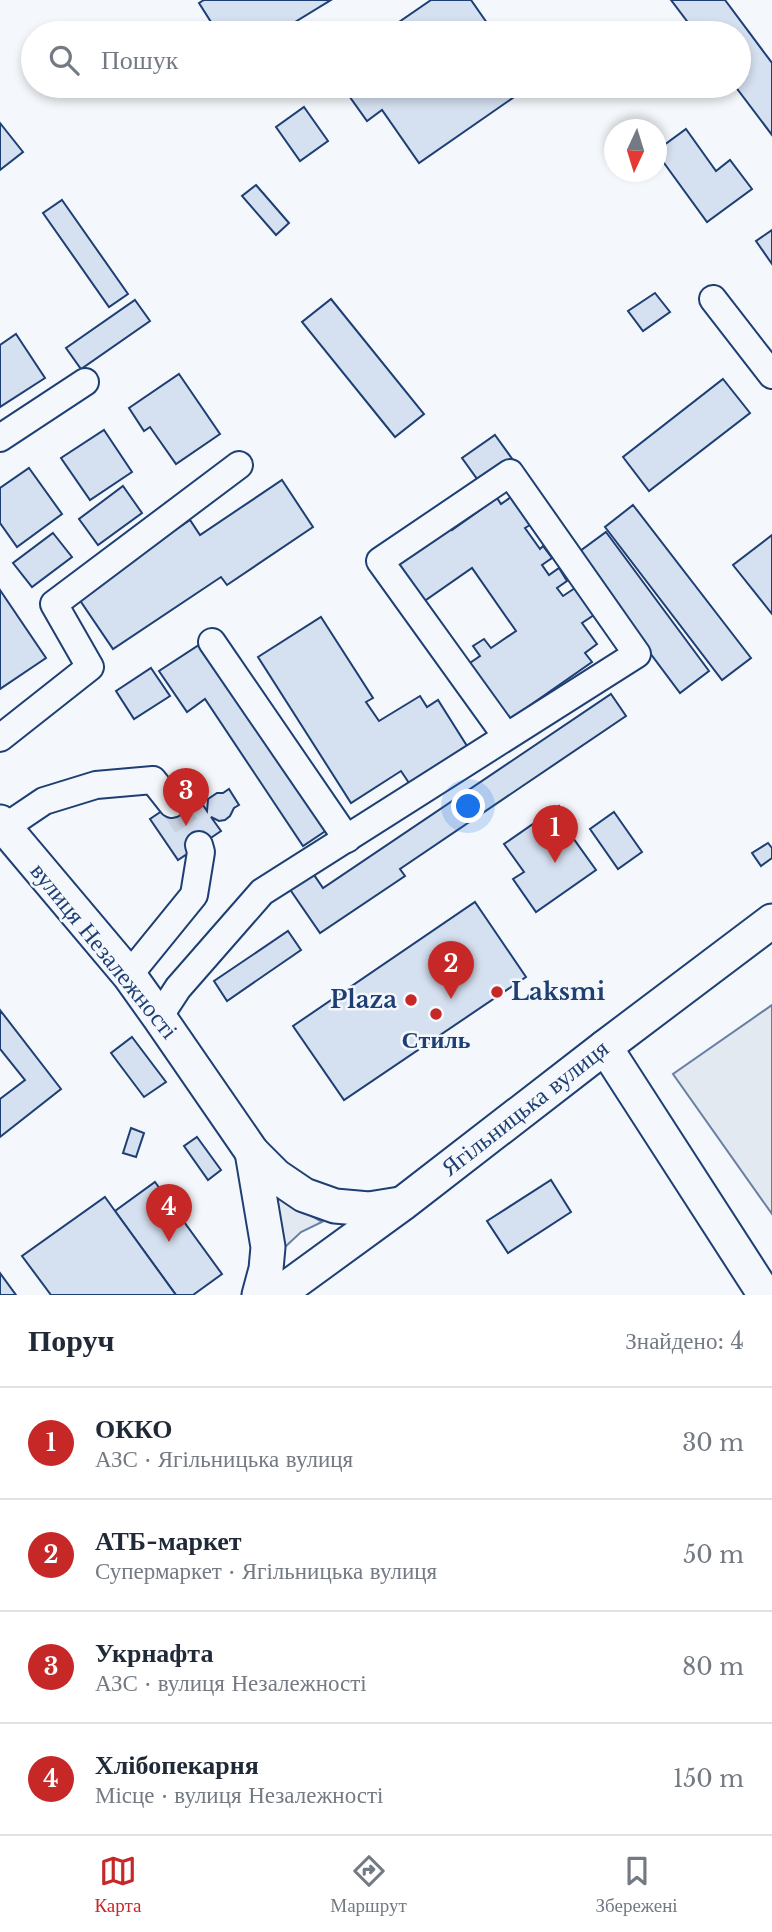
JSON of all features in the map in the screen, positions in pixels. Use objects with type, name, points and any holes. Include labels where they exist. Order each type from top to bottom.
[{"type":"main road","name":"вулиця Незалежності","points":[[2,825],[129,975],[251,1152],[276,1176],[304,1195],[335,1206],[369,1209],[402,1203]]},
{"type":"main road","name":"Ягільницька вулиця","points":[[277,1295],[772,921]]},
{"type":"main road","points":[[604,1047],[765,1295]]},
{"type":"main road","name":"вулиця Незалежності","points":[[251,1152],[268,1247],[259,1295]]},
{"type":"lane","points":[[713,299],[772,375]]},
{"type":"lane","points":[[0,438],[85,382]]},
{"type":"lane","points":[[0,738],[90,667],[54,604],[239,465]]},
{"type":"lane","points":[[159,1017],[178,988],[262,892],[638,654],[510,473],[380,561],[506,736]]},
{"type":"lane","points":[[212,642],[347,839]]},
{"type":"lane","points":[[2,825],[44,802],[96,785],[153,780],[172,804]]},
{"type":"lane","points":[[129,975],[194,895],[200,845]]},
{"type":"shaded area","points":[[772,1005],[772,1214],[673,1074]]},
{"type":"shaded area","points":[[275,1195],[322,1222],[301,1232],[285,1247]]},
{"type":"building","points":[[204,0],[331,0],[297,21],[210,21],[199,3]]},
{"type":"building","points":[[431,0],[471,0],[486,21],[400,21]]},
{"type":"building","points":[[671,0],[725,0],[741,21],[687,21]]},
{"type":"building","points":[[751,35],[772,63],[772,135],[744,98],[751,98]]},
{"type":"building","points":[[351,98],[513,98],[419,163],[382,110],[367,121]]},
{"type":"building","points":[[304,107],[328,141],[300,161],[276,127]]},
{"type":"building","points":[[0,123],[23,152],[0,170]]},
{"type":"building","points":[[686,129],[716,171],[730,160],[752,189],[707,222],[667,167],[667,143]]},
{"type":"building","points":[[256,185],[289,223],[276,235],[242,196]]},
{"type":"building","points":[[62,200],[128,294],[109,307],[43,213]]},
{"type":"building","points":[[772,230],[772,264],[756,241]]},
{"type":"building","points":[[655,293],[670,312],[643,331],[628,311]]},
{"type":"building","points":[[331,299],[424,414],[395,437],[302,322]]},
{"type":"building","points":[[135,300],[150,321],[81,369],[66,348]]},
{"type":"building","points":[[16,334],[45,378],[0,407],[0,345]]},
{"type":"building","points":[[179,374],[220,434],[176,464],[150,427],[144,431],[129,408]]},
{"type":"building","points":[[723,379],[750,413],[649,491],[623,457]]},
{"type":"building","points":[[104,430],[132,472],[90,500],[61,458]]},
{"type":"building","points":[[495,435],[513,460],[480,483],[462,458]]},
{"type":"building","points":[[29,468],[62,514],[17,547],[0,523],[0,488]]},
{"type":"building","points":[[282,480],[313,527],[227,585],[221,577],[113,649],[77,596],[190,520],[200,535]]},
{"type":"building","points":[[123,486],[142,513],[98,545],[79,519]]},
{"type":"building","points":[[511,497],[530,525],[525,528],[540,549],[543,546],[552,558],[542,565],[549,575],[559,568],[567,581],[557,588],[563,596],[578,586],[597,613],[582,623],[597,644],[585,653],[592,662],[506,722],[467,665],[480,656],[473,646],[484,639],[491,648],[516,631],[472,568],[423,602],[394,560],[448,523],[452,530],[497,498],[501,504]]},
{"type":"building","points":[[633,505],[751,658],[722,680],[605,527]]},
{"type":"building","points":[[606,532],[709,671],[680,693],[576,554]]},
{"type":"building","points":[[53,533],[72,557],[32,587],[13,563]]},
{"type":"building","points":[[772,535],[772,614],[733,565]]},
{"type":"building","points":[[0,590],[46,658],[0,689]]},
{"type":"building","points":[[321,617],[373,698],[366,702],[379,721],[420,696],[427,707],[438,700],[467,746],[409,783],[401,771],[351,803],[258,657]]},
{"type":"building","points":[[202,643],[327,830],[303,846],[205,699],[187,712],[159,671]]},
{"type":"building","points":[[151,668],[170,696],[134,719],[116,691]]},
{"type":"building","points":[[611,694],[626,716],[400,869],[405,876],[320,933],[289,888],[312,872],[323,888]]},
{"type":"building","points":[[229,789],[239,805],[225,820],[219,821],[211,817],[221,831],[178,860],[150,819],[193,790],[207,811],[208,799]]},
{"type":"building","points":[[559,806],[574,828],[552,843],[556,850],[573,838],[596,870],[536,912],[513,879],[524,872],[504,844]]},
{"type":"building","points":[[614,812],[642,852],[618,869],[590,829]]},
{"type":"building","points":[[768,843],[772,848],[772,858],[761,866],[752,853]]},
{"type":"building","name":"Plaza","points":[[475,902],[526,977],[344,1100],[293,1026]]},
{"type":"building","points":[[288,931],[301,950],[227,1001],[214,981]]},
{"type":"building","points":[[0,1010],[61,1089],[0,1137],[0,1099],[25,1080],[0,1049]]},
{"type":"building","points":[[132,1037],[166,1082],[144,1097],[111,1053]]},
{"type":"building","points":[[131,1128],[144,1133],[136,1157],[123,1153]]},
{"type":"building","points":[[197,1137],[221,1170],[208,1180],[184,1146]]},
{"type":"building","points":[[551,1180],[571,1212],[508,1253],[487,1221]]},
{"type":"building","points":[[155,1182],[222,1274],[193,1295],[176,1295],[115,1211]]},
{"type":"building","points":[[105,1197],[176,1295],[51,1295],[22,1256]]},
{"type":"building","points":[[0,1273],[16,1295],[0,1295]]},
{"type":"tunnel","points":[[172,804],[199,845]]},
{"type":"place","name":"Укрнафта","points":[[186,826]]},
{"type":"place","name":"ОККО","points":[[555,863]]},
{"type":"place","name":"Laksmi","points":[[497,992]]},
{"type":"place","name":"АТБ-маркет","points":[[451,999]]},
{"type":"place","name":"Plaza","points":[[411,1000]]},
{"type":"place","name":"Стиль","points":[[436,1014]]},
{"type":"place","name":"Хлібопекарня","points":[[169,1242]]}]
